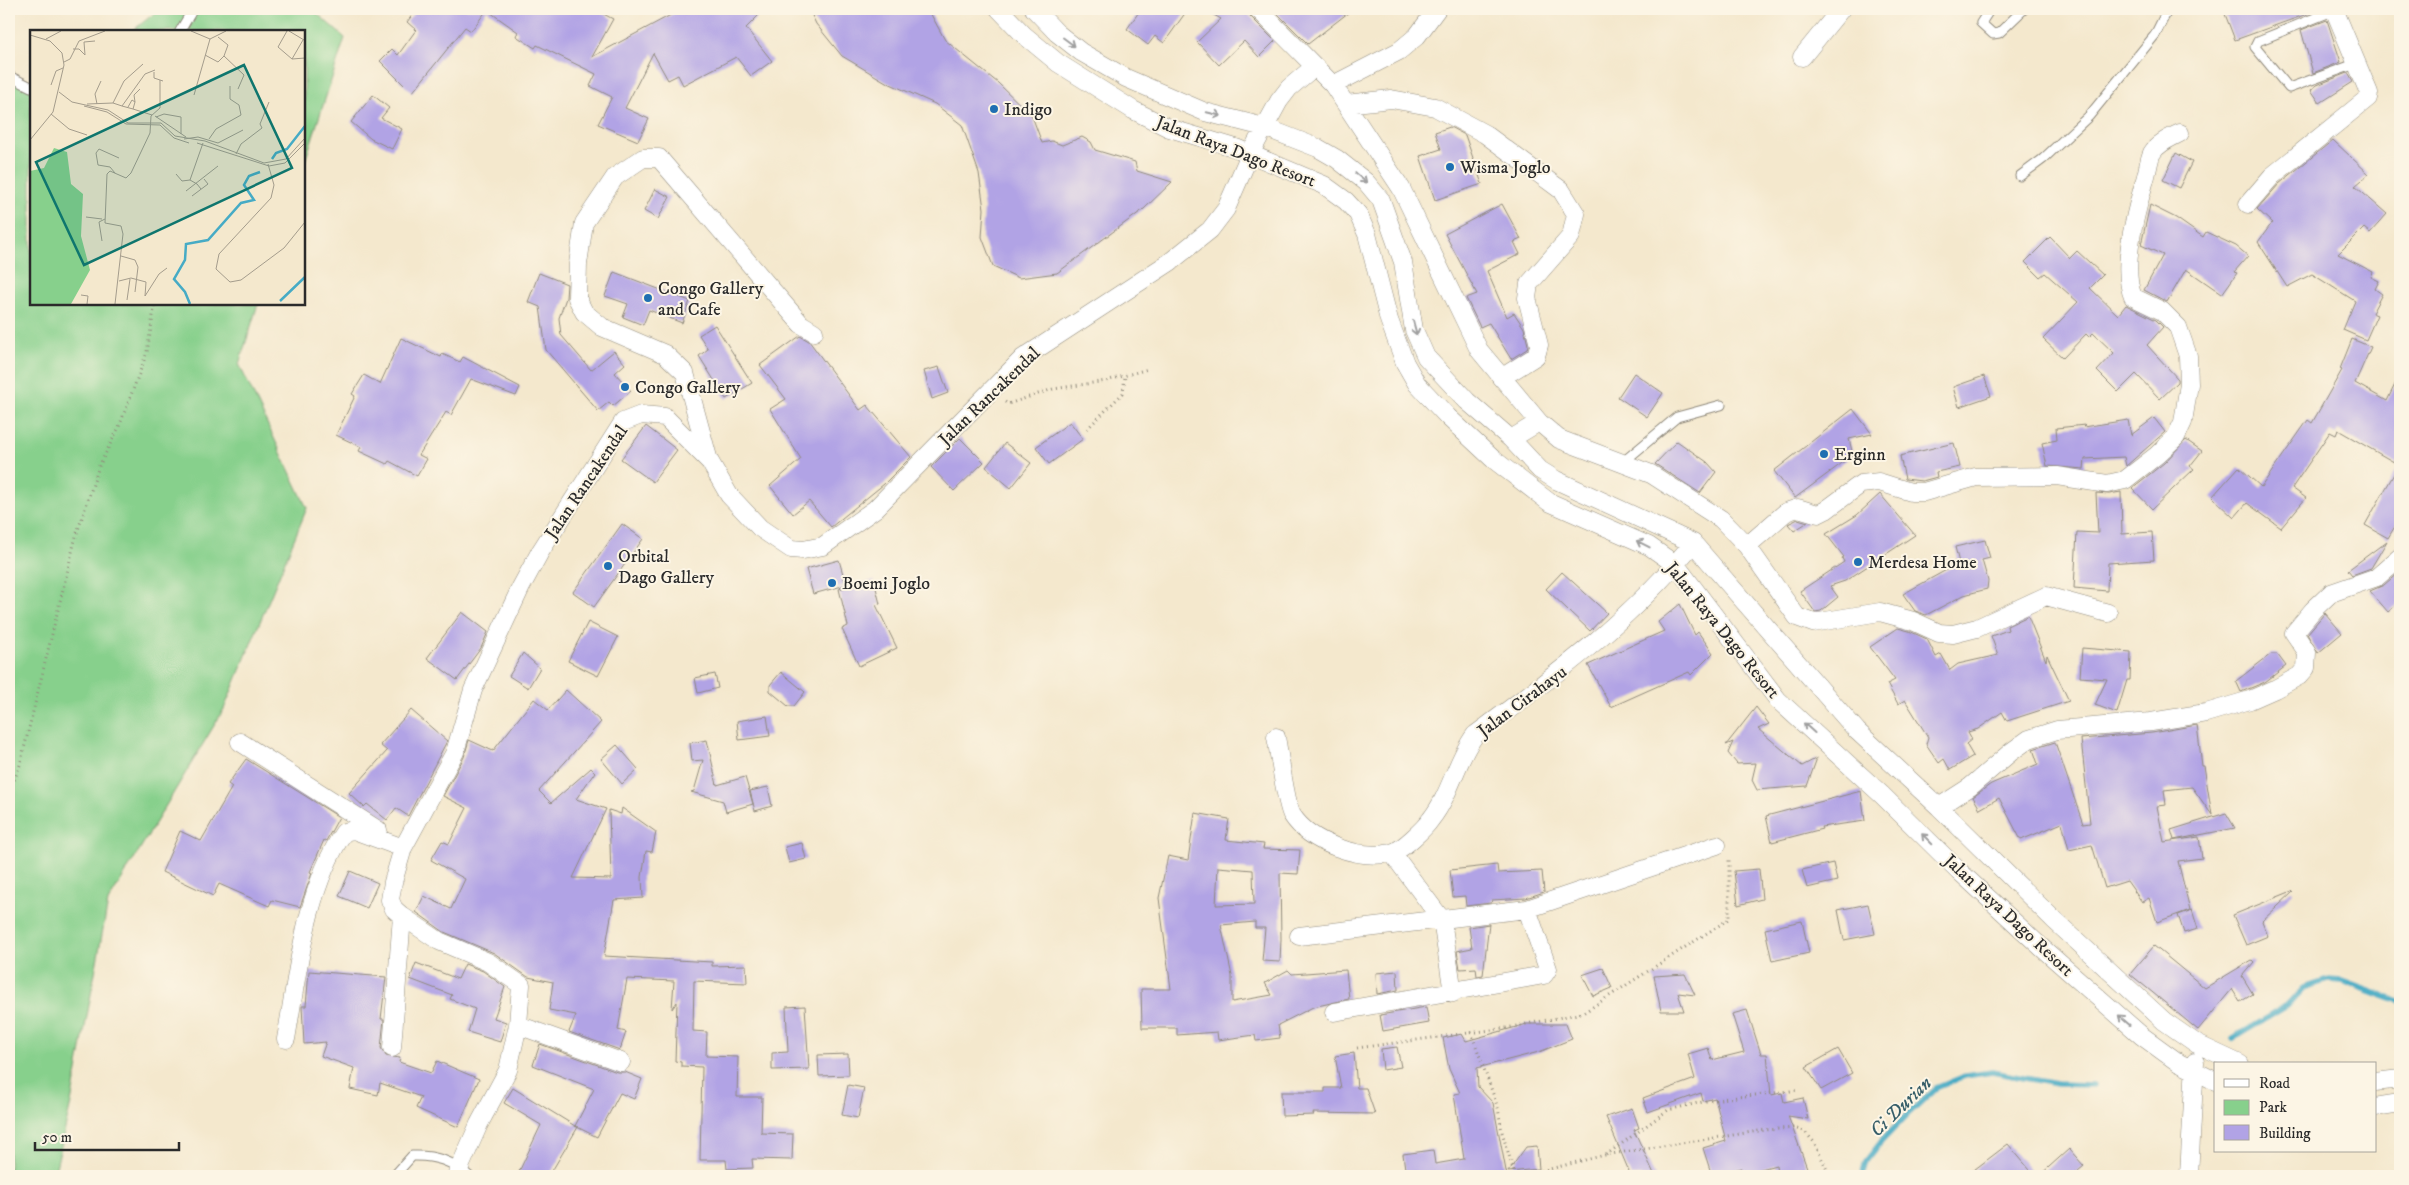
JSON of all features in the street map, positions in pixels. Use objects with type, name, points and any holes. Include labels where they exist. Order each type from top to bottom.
[{"type":"street","name":"Jalan Raya Dago Resort","points":[[999,9],[1024,35],[1058,62],[1132,110],[1169,128],[1250,154],[1324,185],[1346,201],[1358,214],[1367,234],[1388,320],[1401,354],[1417,384],[1448,417],[1493,459],[1549,502],[1649,546],[1676,565],[1778,700],[1882,795],[1959,871],[2041,947],[2162,1051],[2194,1072]]},
{"type":"street","name":"Jalan Raya Dago Resort","points":[[1034,9],[1057,33],[1081,52],[1126,78],[1205,112],[1264,127],[1318,148],[1337,159],[1375,190],[1382,200],[1403,262],[1414,330],[1426,357],[1435,369],[1467,401],[1511,439],[1540,470],[1556,480],[1693,543],[1857,731],[1939,807],[2054,920],[2164,1021],[2197,1044],[2236,1062]]},
{"type":"street","points":[[1258,9],[1333,85],[1346,104],[1401,188],[1479,350],[1540,422],[1559,439],[1651,474],[1721,519],[1747,546],[1798,617],[1813,623],[1880,612],[1913,620],[1939,632],[1953,634],[1977,628],[2046,596],[2108,613]]},
{"type":"street","points":[[1333,85],[1399,51],[1417,36],[1437,9]]},
{"type":"street","points":[[1802,57],[1840,9]]},
{"type":"street","points":[[2248,204],[2272,176],[2364,103],[2369,93],[2335,9]]},
{"type":"street","name":"Jalan Rancakendal","points":[[462,1174],[479,1124],[508,1070],[518,1025],[522,986],[488,962],[439,941],[402,916],[394,909],[390,900],[405,843],[454,752],[473,690],[521,587],[544,545],[623,422],[641,415],[665,417],[710,462],[729,495],[760,528],[791,549],[803,550],[823,546],[875,509],[987,392],[1036,348],[1170,262],[1196,242],[1226,209],[1264,127],[1289,88],[1314,67]]},
{"type":"street","points":[[1346,104],[1391,100],[1435,106],[1485,134],[1561,190],[1576,214],[1571,236],[1529,284],[1527,298],[1538,345],[1536,356],[1501,378]]},
{"type":"street","points":[[1747,546],[1786,512],[1798,508],[1818,514],[1861,484],[1878,482],[1911,492],[1924,492],[1976,477],[2074,477],[2107,484],[2125,480],[2157,456],[2176,437],[2183,422],[2188,384],[2188,356],[2178,327],[2171,318],[2162,311],[2133,298],[2129,288],[2129,260],[2134,225],[2152,153],[2162,143],[2180,133]]},
{"type":"street","points":[[710,462],[685,374],[664,354],[602,326],[584,312],[578,298],[578,264],[584,223],[615,177],[643,158],[659,158],[801,324],[814,332]]},
{"type":"street","points":[[1417,384],[1435,369]]},
{"type":"street","points":[[1448,417],[1467,401]]},
{"type":"street","points":[[1511,439],[1540,422]]},
{"type":"street","name":"Jalan Cirahayu","points":[[1392,853],[1414,836],[1439,809],[1466,747],[1475,735],[1577,659],[1676,565],[1693,543]]},
{"type":"street","points":[[1939,807],[1970,788],[2010,752],[2029,739],[2057,730],[2151,722],[2195,716],[2250,700],[2288,682],[2304,672],[2308,663],[2308,652],[2294,633],[2313,610],[2331,593],[2377,576],[2400,557]]},
{"type":"street","points":[[1276,737],[1291,814],[1304,830],[1342,850],[1372,854],[1392,853],[1442,920],[1452,993]]},
{"type":"street","points":[[240,742],[372,828],[405,843]]},
{"type":"street","points":[[286,1040],[307,924],[328,861],[336,844],[344,832],[354,830],[405,843]]},
{"type":"street","points":[[1299,936],[1527,909],[1717,845]]},
{"type":"street","points":[[1334,1012],[1452,993],[1546,973],[1548,969],[1527,909]]},
{"type":"street","points":[[392,1048],[402,916]]},
{"type":"street","points":[[518,1025],[621,1062]]},
{"type":"street","points":[[2189,1176],[2197,1044]]},
{"type":"street","points":[[2194,1072],[2214,1081]]},
{"type":"street","points":[[2376,1082],[2400,1079]]},
{"type":"street","points":[[2376,1107],[2400,1103]]},
{"type":"lane","points":[[181,30],[192,9]]},
{"type":"lane","points":[[1990,9],[1981,23],[1993,34],[1999,32],[2024,9]]},
{"type":"lane","points":[[2020,176],[2043,159],[2089,116],[2155,35],[2168,9]]},
{"type":"lane","points":[[2335,9],[2258,41],[2255,47],[2289,88],[2358,63]]},
{"type":"lane","points":[[9,76],[30,86]]},
{"type":"lane","points":[[1622,463],[1677,417],[1721,405]]},
{"type":"lane","points":[[394,1176],[412,1156],[427,1156],[444,1160],[462,1174]]},
{"type":"path","points":[[9,794],[20,765],[76,536],[99,466],[119,427],[142,366],[155,305]]},
{"type":"path","points":[[987,392],[1008,404],[1053,389],[1106,381],[1148,369]]},
{"type":"path","points":[[1087,429],[1123,393],[1125,376]]},
{"type":"path","points":[[1357,1048],[1506,1028],[1583,1013],[1599,1005],[1729,920],[1729,852],[1726,848],[1717,845]]},
{"type":"path","points":[[1471,1032],[1498,1108],[1502,1132],[1514,1172],[1522,1175],[1605,1156],[1765,1130],[1794,1128],[1804,1131],[1814,1142],[1830,1176]]},
{"type":"path","points":[[1605,1156],[1668,1110],[1711,1100],[1799,1090]]},
{"type":"green space","points":[[160,9],[312,9],[345,38],[305,161],[305,30],[133,30]]},
{"type":"green space","points":[[9,80],[30,89],[30,305],[258,305],[239,364],[307,508],[224,709],[108,902],[71,1103],[54,1176],[9,1176]]},
{"type":"building","points":[[417,9],[594,9],[613,19],[592,57],[682,9],[765,9],[746,28],[772,61],[751,76],[736,57],[683,85],[678,75],[668,80],[653,53],[625,108],[649,119],[638,141],[598,124],[612,97],[590,86],[596,74],[537,45],[535,48],[516,36],[518,32],[487,10],[471,31],[465,27],[412,93],[380,61],[392,49],[398,55],[416,30],[407,22]]},
{"type":"building","points":[[809,9],[928,9],[945,40],[998,83],[1032,116],[1042,143],[1052,141],[1062,145],[1082,137],[1091,142],[1095,150],[1135,162],[1137,171],[1172,182],[1144,209],[1057,273],[1019,278],[993,266],[982,237],[984,209],[979,173],[962,125],[935,104],[886,82],[842,56],[816,24]]},
{"type":"building","points":[[1141,9],[1188,9],[1164,43],[1155,36],[1148,45],[1127,29]]},
{"type":"building","points":[[1203,9],[1247,9],[1250,16],[1275,41],[1259,57],[1244,41],[1219,65],[1197,42],[1221,19]]},
{"type":"building","points":[[1353,9],[1308,44],[1274,10]]},
{"type":"building","points":[[2223,9],[2321,9],[2235,40]]},
{"type":"building","points":[[2327,20],[2341,62],[2313,73],[2301,30]]},
{"type":"building","points":[[2348,73],[2353,82],[2320,103],[2311,90],[2317,85]]},
{"type":"building","points":[[373,95],[389,108],[381,118],[402,129],[392,149],[371,139],[351,122]]},
{"type":"building","name":"Wisma Joglo","points":[[1450,127],[1465,135],[1482,184],[1435,200],[1420,156],[1441,149],[1435,132]]},
{"type":"building","points":[[2333,140],[2369,174],[2355,186],[2387,214],[2370,233],[2364,228],[2338,254],[2373,272],[2371,277],[2379,281],[2375,289],[2382,294],[2372,313],[2377,315],[2366,340],[2343,330],[2355,301],[2312,274],[2287,287],[2258,242],[2272,223],[2257,209],[2279,184]]},
{"type":"building","points":[[2176,153],[2192,162],[2179,188],[2163,180]]},
{"type":"building","points":[[655,189],[670,197],[658,219],[644,211]]},
{"type":"building","points":[[1502,204],[1521,239],[1514,242],[1520,254],[1487,271],[1507,317],[1514,313],[1524,328],[1528,345],[1527,349],[1511,359],[1489,323],[1480,327],[1466,298],[1477,294],[1445,234]]},
{"type":"building","points":[[2150,205],[2176,218],[2203,237],[2206,232],[2236,246],[2248,256],[2234,272],[2237,273],[2222,294],[2186,269],[2167,302],[2144,290],[2163,255],[2141,245]]},
{"type":"building","points":[[2050,237],[2070,258],[2077,251],[2103,275],[2090,288],[2118,315],[2126,305],[2156,320],[2163,327],[2147,345],[2178,379],[2178,382],[2160,399],[2136,374],[2118,392],[2097,371],[2114,353],[2093,333],[2089,337],[2086,334],[2063,358],[2043,339],[2078,302],[2045,273],[2040,277],[2025,262]]},
{"type":"building","name":"Congo Gallery and Cafe","points":[[614,272],[690,301],[682,323],[649,310],[643,325],[623,317],[628,304],[605,296]]},
{"type":"building","points":[[539,273],[567,284],[566,298],[559,318],[561,335],[591,370],[614,351],[625,364],[615,373],[631,391],[613,406],[609,402],[598,411],[546,350],[540,307],[528,302]]},
{"type":"building","points":[[715,325],[752,383],[726,399],[699,356],[708,349],[699,335]]},
{"type":"building","points":[[800,336],[809,341],[860,410],[867,405],[911,457],[884,484],[831,527],[809,501],[793,514],[770,486],[801,459],[770,409],[786,399],[760,365]]},
{"type":"building","points":[[401,338],[441,357],[442,354],[460,362],[463,357],[520,387],[516,396],[471,379],[451,415],[446,412],[419,455],[427,459],[417,476],[389,461],[387,464],[359,451],[361,447],[336,435],[355,396],[352,394],[364,375],[380,384]]},
{"type":"building","points":[[2352,339],[2371,347],[2355,383],[2387,401],[2400,374],[2400,518],[2388,538],[2365,525],[2399,465],[2338,430],[2336,435],[2330,432],[2292,488],[2306,498],[2281,528],[2247,503],[2234,518],[2212,497],[2239,467],[2261,487],[2308,420],[2312,423],[2342,370],[2340,369]]},
{"type":"building","points":[[939,367],[948,393],[932,399],[924,371]]},
{"type":"building","points":[[1634,373],[1663,393],[1647,417],[1618,397]]},
{"type":"building","points":[[1984,376],[1991,396],[1959,407],[1953,387]]},
{"type":"building","name":"Erginn","points":[[1853,409],[1872,434],[1849,439],[1853,455],[1795,498],[1774,471]]},
{"type":"building","points":[[2154,418],[2165,432],[2126,466],[2124,457],[2085,459],[2084,469],[2047,466],[2042,443],[2057,440],[2056,428],[2085,425],[2083,427],[2128,420],[2131,435]]},
{"type":"building","points":[[1070,422],[1083,439],[1049,464],[1036,447]]},
{"type":"building","points":[[646,426],[677,450],[653,482],[621,459]]},
{"type":"building","points":[[960,438],[984,462],[954,491],[931,467]]},
{"type":"building","points":[[2186,440],[2202,451],[2190,466],[2194,469],[2152,509],[2132,488],[2164,463]]},
{"type":"building","points":[[1677,441],[1707,462],[1716,472],[1700,493],[1655,464]]},
{"type":"building","points":[[1005,443],[1031,463],[1011,488],[986,467]]},
{"type":"building","points":[[1954,443],[1960,467],[1936,472],[1937,477],[1922,481],[1905,479],[1900,456]]},
{"type":"building","points":[[2121,492],[2122,534],[2152,532],[2154,560],[2108,563],[2107,591],[2074,588],[2077,532],[2098,533],[2096,493],[2109,494]]},
{"type":"building","points":[[1880,494],[1915,535],[1845,581],[1830,586],[1838,597],[1821,611],[1815,612],[1800,591],[1844,562],[1842,558],[1844,557],[1826,534],[1857,515]]},
{"type":"building","points":[[1798,519],[1808,522],[1794,531],[1788,524]]},
{"type":"building","name":"Orbital Dago Gallery","points":[[622,524],[643,539],[594,607],[573,592]]},
{"type":"building","points":[[1985,540],[1990,558],[1982,560],[1988,581],[1987,589],[1964,595],[1926,615],[1915,611],[1903,594],[1959,563],[1955,547]]},
{"type":"building","points":[[2387,541],[2371,568],[2352,575],[2348,570]]},
{"type":"building","points":[[839,560],[846,585],[813,594],[806,569]]},
{"type":"building","points":[[2400,571],[2400,602],[2388,612],[2370,591],[2384,585]]},
{"type":"building","points":[[1562,572],[1607,613],[1590,631],[1546,589]]},
{"type":"building","points":[[874,580],[880,604],[876,605],[897,648],[859,666],[842,629],[848,626],[839,589]]},
{"type":"building","points":[[1680,604],[1695,635],[1698,632],[1713,653],[1691,675],[1689,672],[1611,707],[1588,665],[1664,631],[1658,622]]},
{"type":"building","points":[[462,612],[488,632],[481,648],[457,680],[427,658]]},
{"type":"building","points":[[2325,613],[2342,633],[2318,653],[2307,634]]},
{"type":"building","points":[[2028,616],[2046,661],[2047,655],[2069,701],[2007,721],[2002,712],[1978,729],[1968,732],[1972,739],[1966,744],[1973,756],[1950,770],[1944,759],[1939,763],[1926,744],[1928,737],[1905,700],[1898,704],[1887,684],[1895,680],[1870,647],[1898,628],[1909,631],[1927,639],[1936,657],[1941,654],[1950,670],[1958,664],[1998,655],[1991,636],[2008,630],[2007,626]]},
{"type":"building","points":[[588,622],[618,637],[598,676],[568,661]]},
{"type":"building","points":[[2082,648],[2131,652],[2130,680],[2127,680],[2117,713],[2095,705],[2107,679],[2080,677]]},
{"type":"building","points":[[523,653],[540,668],[528,688],[509,676]]},
{"type":"building","points":[[2271,654],[2277,654],[2286,666],[2265,682],[2241,692],[2236,681]]},
{"type":"building","points":[[781,672],[805,692],[794,706],[788,706],[770,691],[770,685]]},
{"type":"building","points":[[715,674],[718,688],[698,693],[695,678]]},
{"type":"building","points":[[566,690],[601,722],[539,791],[551,803],[591,768],[595,772],[576,799],[606,809],[573,878],[611,879],[609,810],[621,814],[622,808],[656,832],[652,852],[646,851],[642,877],[643,898],[614,900],[604,956],[712,962],[712,966],[746,965],[747,983],[694,981],[693,1031],[707,1032],[706,1056],[738,1057],[737,1097],[762,1097],[761,1133],[793,1134],[792,1160],[752,1159],[753,1168],[727,1169],[726,1160],[700,1160],[702,1067],[681,1066],[681,1062],[675,1061],[677,1002],[672,1009],[674,981],[627,979],[618,1030],[626,1032],[620,1050],[569,1032],[576,1015],[549,1010],[553,982],[528,977],[494,953],[444,932],[416,912],[424,896],[451,909],[465,879],[431,860],[442,841],[449,844],[467,808],[443,796],[464,757],[469,740],[493,751],[534,699],[548,710]]},
{"type":"building","points":[[1756,707],[1769,724],[1758,729],[1802,766],[1817,758],[1807,786],[1757,790],[1752,780],[1756,763],[1737,764],[1728,753],[1733,742],[1726,745]]},
{"type":"building","points":[[411,710],[447,741],[408,816],[396,808],[387,820],[367,804],[364,807],[349,793],[387,751],[380,745]]},
{"type":"building","points":[[767,716],[770,736],[739,740],[737,721]]},
{"type":"building","points":[[2197,725],[2202,766],[2204,766],[2212,815],[2192,787],[2164,790],[2166,805],[2157,806],[2164,842],[2199,837],[2202,858],[2178,861],[2190,910],[2157,922],[2149,898],[2142,902],[2127,881],[2105,888],[2092,845],[2069,850],[2062,823],[2021,840],[1999,798],[1980,809],[1973,797],[1991,784],[2038,764],[2033,749],[2055,742],[2083,824],[2090,823],[2081,739],[2152,733]]},
{"type":"building","points":[[707,740],[717,785],[745,777],[753,804],[726,812],[723,801],[691,792],[694,791],[703,760],[692,761],[690,743]]},
{"type":"building","points":[[617,745],[638,769],[622,784],[601,759]]},
{"type":"building","points":[[246,759],[339,817],[326,841],[324,840],[310,872],[312,873],[300,907],[272,900],[269,906],[219,884],[213,896],[162,872],[180,831],[201,841],[232,787],[228,784]]},
{"type":"building","points":[[768,787],[772,806],[755,811],[750,791]]},
{"type":"building","points":[[1861,791],[1865,821],[1821,827],[1822,829],[1772,842],[1766,816]]},
{"type":"building","points":[[1195,813],[1229,819],[1226,840],[1264,844],[1263,849],[1300,850],[1298,874],[1280,873],[1280,962],[1262,961],[1265,928],[1255,928],[1255,922],[1221,925],[1232,976],[1232,1002],[1272,995],[1265,983],[1288,970],[1292,974],[1346,970],[1349,999],[1313,1007],[1278,1025],[1280,1038],[1256,1041],[1255,1035],[1218,1040],[1217,1032],[1177,1035],[1177,1028],[1142,1028],[1141,989],[1171,989],[1159,898],[1168,856],[1188,860]],"holes":[[[1218,867],[1253,870],[1254,904],[1216,905]]]},
{"type":"building","points":[[2226,813],[2235,828],[2174,840],[2171,830]]},
{"type":"building","points":[[802,843],[806,859],[789,863],[785,847]]},
{"type":"building","points":[[1833,863],[1837,881],[1807,888],[1802,870]]},
{"type":"building","points":[[1497,865],[1498,873],[1542,871],[1544,892],[1526,898],[1492,900],[1491,903],[1466,906],[1465,896],[1453,897],[1450,870]]},
{"type":"building","points":[[1759,869],[1762,899],[1738,905],[1734,871]]},
{"type":"building","points":[[350,871],[378,883],[367,908],[339,896]]},
{"type":"building","points":[[2292,891],[2262,921],[2268,936],[2246,945],[2233,915]]},
{"type":"building","points":[[1868,904],[1875,934],[1844,940],[1838,910]]},
{"type":"building","points":[[2192,910],[2198,929],[2184,933],[2178,915]]},
{"type":"building","points":[[1802,921],[1809,953],[1772,961],[1765,929]]},
{"type":"building","points":[[1489,924],[1483,975],[1477,976],[1476,968],[1460,969],[1457,951],[1472,948],[1469,927]]},
{"type":"building","points":[[2154,946],[2205,988],[2252,960],[2254,962],[2242,976],[2253,994],[2240,1002],[2232,989],[2198,1030],[2130,974]]},
{"type":"building","points":[[416,963],[458,979],[465,964],[483,971],[505,987],[494,1018],[506,1022],[500,1042],[468,1032],[475,1009],[450,999],[452,995],[410,979]]},
{"type":"building","points":[[1603,968],[1612,988],[1593,996],[1582,975]]},
{"type":"building","points":[[309,971],[386,977],[381,1019],[384,1019],[381,1048],[386,1056],[400,1058],[399,1062],[431,1073],[437,1061],[479,1079],[458,1127],[416,1108],[421,1097],[380,1083],[378,1095],[350,1089],[354,1068],[321,1056],[326,1042],[304,1044],[302,1006],[306,1006]]},
{"type":"building","points":[[1397,971],[1398,990],[1377,994],[1376,973]]},
{"type":"building","points":[[1685,974],[1695,995],[1678,993],[1684,1011],[1661,1011],[1654,976]]},
{"type":"building","points":[[805,1006],[809,1069],[772,1070],[772,1053],[788,1052],[786,1007]]},
{"type":"building","points":[[1426,1007],[1429,1023],[1383,1031],[1380,1015]]},
{"type":"building","points":[[1747,1010],[1761,1054],[1767,1054],[1771,1095],[1782,1093],[1784,1102],[1803,1098],[1808,1119],[1788,1116],[1810,1176],[1777,1176],[1776,1165],[1742,1174],[1741,1168],[1712,1176],[1703,1148],[1726,1141],[1715,1098],[1703,1101],[1701,1093],[1648,1112],[1643,1098],[1695,1079],[1688,1054],[1708,1048],[1712,1060],[1744,1052],[1732,1014]]},
{"type":"building","points":[[1527,1024],[1566,1024],[1572,1039],[1539,1052],[1477,1068],[1478,1087],[1493,1103],[1507,1176],[1406,1176],[1403,1154],[1433,1150],[1435,1164],[1464,1159],[1454,1094],[1460,1093],[1449,1069],[1443,1038],[1462,1034],[1466,1041]]},
{"type":"building","points":[[540,1044],[642,1079],[634,1099],[620,1093],[597,1137],[578,1127],[549,1176],[517,1176],[541,1125],[504,1103],[513,1088],[575,1126],[594,1089],[533,1065]]},
{"type":"building","points":[[1397,1047],[1401,1067],[1383,1070],[1381,1049]]},
{"type":"building","points":[[1838,1049],[1852,1073],[1821,1090],[1806,1067]]},
{"type":"building","points":[[1354,1053],[1357,1088],[1366,1088],[1375,1114],[1313,1113],[1314,1115],[1282,1116],[1281,1092],[1325,1092],[1325,1088],[1341,1088],[1335,1056]]},
{"type":"building","points":[[848,1054],[849,1075],[819,1076],[818,1055]]},
{"type":"building","points":[[848,1085],[864,1088],[858,1118],[842,1115]]},
{"type":"building","points":[[1632,1108],[1639,1128],[1634,1130],[1655,1176],[1631,1176],[1606,1117]]},
{"type":"building","points":[[2008,1144],[2035,1176],[1966,1176]]},
{"type":"building","points":[[1537,1146],[1539,1169],[1508,1172],[1526,1147]]},
{"type":"building","points":[[2069,1149],[2084,1166],[2072,1176],[2039,1176]]},
{"type":"waterway","name":"Ci Durian","points":[[2232,1039],[2287,1006],[2304,988],[2328,980],[2342,981],[2400,1002]]},
{"type":"waterway","name":"Ci Durian","points":[[1862,1176],[1866,1161],[1908,1114],[1936,1088],[1965,1076],[1992,1072],[2057,1084],[2093,1085]]},
{"type":"place","name":"Indigo","points":[[994,109]]},
{"type":"place","name":"Wisma Joglo","points":[[1450,167]]},
{"type":"place","name":"Congo Gallery and Cafe","points":[[648,298]]},
{"type":"place","name":"Congo Gallery","points":[[625,387]]},
{"type":"place","name":"Erginn","points":[[1824,454]]},
{"type":"place","name":"Merdesa Home","points":[[1858,562]]},
{"type":"place","name":"Orbital Dago Gallery","points":[[608,566]]},
{"type":"place","name":"Boemi Joglo","points":[[832,583]]}]
